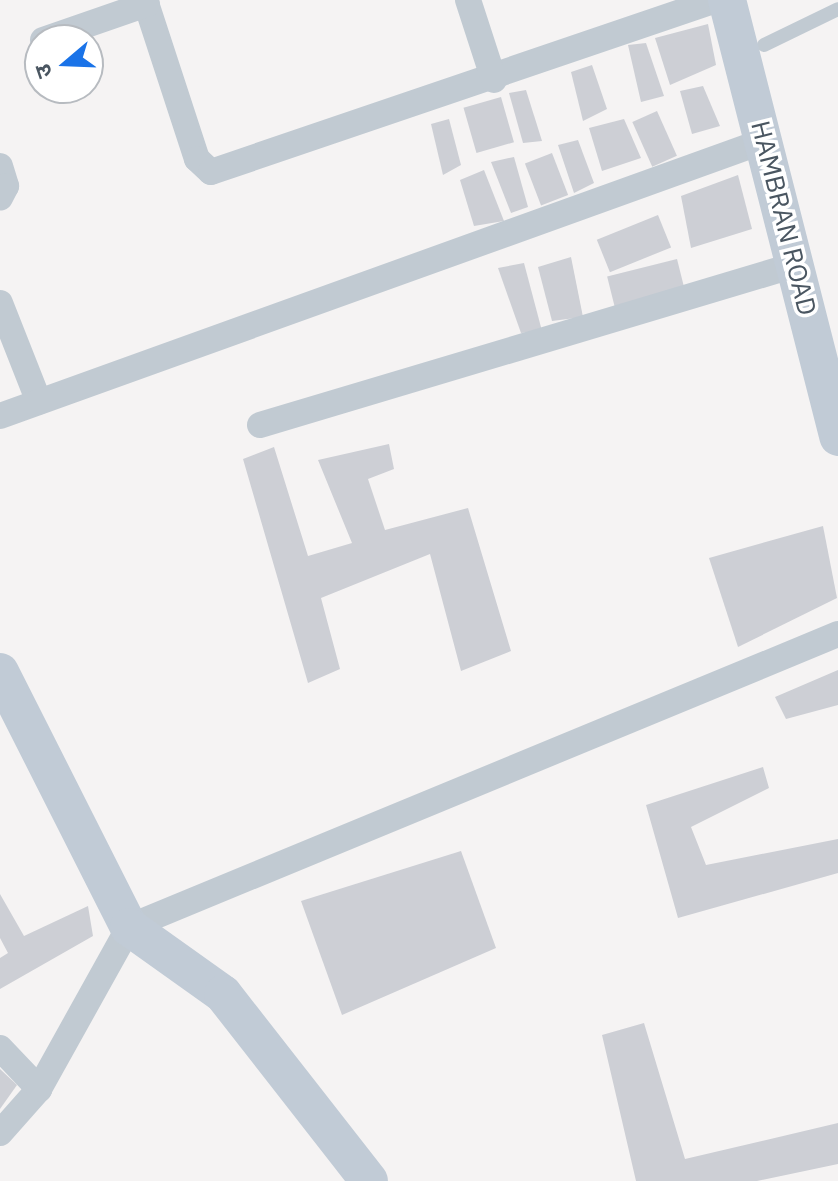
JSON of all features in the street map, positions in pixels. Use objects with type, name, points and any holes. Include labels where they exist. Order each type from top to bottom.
[{"type":"main road","name":"HAMBRAN ROAD","points":[[727,0],[838,437]]},
{"type":"main road","name":"HAMBRAN ROAD","points":[[752,0],[838,337]]},
{"type":"main road","points":[[0,672],[129,927],[223,994],[369,1181]]},
{"type":"street","points":[[468,0],[494,80]]},
{"type":"street","points":[[86,24],[146,2],[197,159],[211,172],[494,80],[716,0]]},
{"type":"street","points":[[0,416],[764,141]]},
{"type":"street","points":[[0,166],[6,186],[0,198]]},
{"type":"street","points":[[260,425],[795,265]]},
{"type":"street","points":[[0,303],[39,402]]},
{"type":"street","points":[[0,1133],[39,1089],[129,927],[838,634]]},
{"type":"street","points":[[0,1048],[39,1089]]},
{"type":"lane","points":[[764,45],[838,9]]},
{"type":"building","points":[[708,24],[716,65],[670,85],[655,38]]},
{"type":"building","points":[[646,43],[664,96],[641,102],[628,45]]},
{"type":"building","points":[[592,65],[607,109],[583,121],[571,72]]},
{"type":"building","points":[[703,86],[720,126],[692,134],[680,91]]},
{"type":"building","points":[[526,90],[542,141],[523,143],[509,93]]},
{"type":"building","points":[[501,97],[514,142],[476,153],[464,108]]},
{"type":"building","points":[[657,111],[677,156],[652,167],[632,122]]},
{"type":"building","points":[[449,119],[461,165],[443,175],[431,124]]},
{"type":"building","points":[[624,119],[641,158],[602,171],[589,128]]},
{"type":"building","points":[[578,140],[594,183],[574,193],[558,145]]},
{"type":"building","points":[[552,153],[568,195],[541,205],[525,163]]},
{"type":"building","points":[[514,157],[528,207],[511,213],[491,162]]},
{"type":"building","points":[[484,170],[504,221],[474,226],[460,180]]},
{"type":"building","points":[[738,175],[752,229],[691,248],[681,196]]},
{"type":"building","points":[[658,215],[671,247],[610,272],[597,240]]},
{"type":"building","points":[[571,257],[583,317],[552,321],[538,267]]},
{"type":"building","points":[[677,259],[685,291],[615,308],[607,276]]},
{"type":"building","points":[[524,263],[542,331],[521,333],[498,268]]},
{"type":"building","points":[[389,444],[394,469],[368,479],[385,530],[468,508],[511,651],[461,671],[430,554],[321,598],[340,669],[308,683],[243,459],[274,447],[308,556],[352,543],[318,460]]},
{"type":"building","points":[[823,526],[837,598],[738,647],[709,558]]},
{"type":"building","points":[[838,670],[838,705],[786,719],[775,697]]},
{"type":"building","points":[[763,767],[769,788],[691,827],[706,865],[838,839],[838,873],[678,918],[646,805]]},
{"type":"building","points":[[461,851],[496,948],[342,1015],[301,901]]},
{"type":"building","points":[[0,894],[24,936],[88,906],[93,936],[0,989],[0,958],[8,953],[0,938]]},
{"type":"building","points":[[644,1023],[685,1159],[838,1123],[838,1164],[757,1181],[636,1181],[602,1035]]},
{"type":"building","points":[[0,1069],[17,1085],[0,1109]]}]
